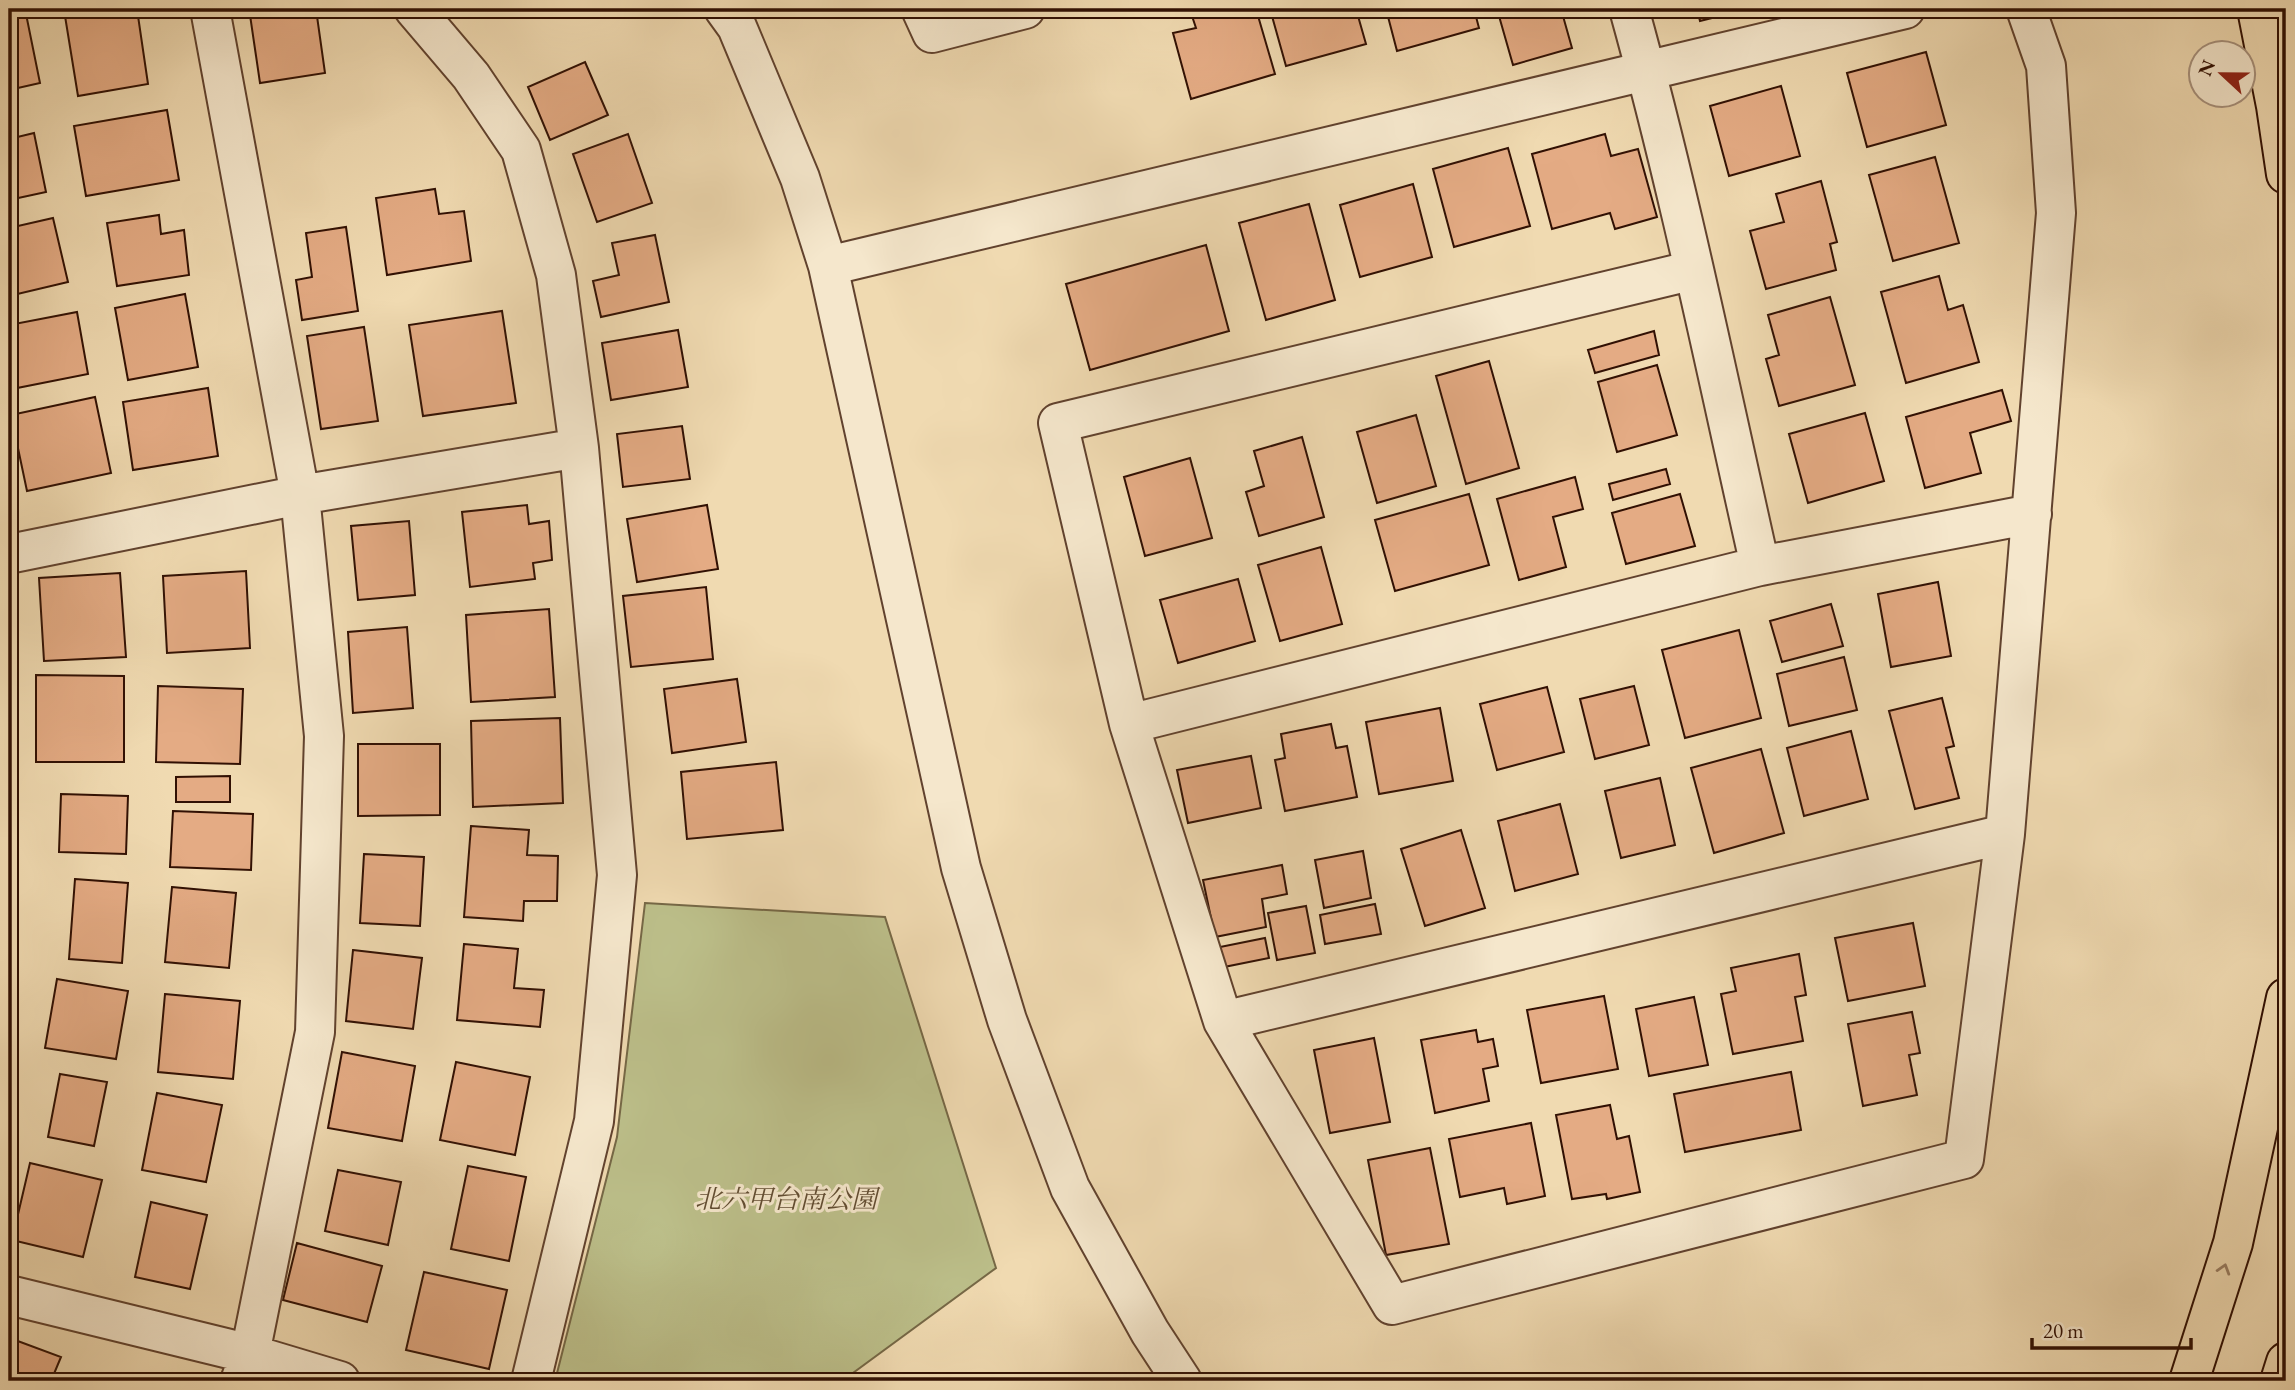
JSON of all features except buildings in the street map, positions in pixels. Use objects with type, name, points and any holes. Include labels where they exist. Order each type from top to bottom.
[{"type":"highway","points":[[2257,9],[2286,174]]},
{"type":"highway","points":[[2189,1381],[2233,1242],[2286,998]]},
{"type":"highway","points":[[2280,1381],[2286,1362]]},
{"type":"street","points":[[210,9],[300,495],[324,736],[315,1032],[245,1368]]},
{"type":"street","points":[[414,9],[471,76],[521,150],[556,275],[579,448],[617,876],[594,1121],[531,1381]]},
{"type":"street","points":[[724,9],[737,27],[800,178],[828,266],[961,868],[1007,1020],[1070,1188],[1150,1332],[1182,1381]]},
{"type":"street","points":[[921,9],[932,33],[1025,9]]},
{"type":"street","points":[[1629,9],[1693,270],[1760,566]]},
{"type":"street","points":[[828,266],[1905,9]]},
{"type":"street","points":[[1693,270],[1058,422],[1129,724],[1223,1021],[1392,1305],[1964,1159],[2005,834],[2056,213],[2046,66],[2026,9]]},
{"type":"street","points":[[9,554],[300,495],[579,448]]},
{"type":"street","points":[[1129,724],[1760,566],[2032,514]]},
{"type":"street","points":[[1223,1021],[2005,834]]},
{"type":"street","points":[[9,1296],[245,1368],[340,1381]]},
{"type":"green space","name":"北六甲台南公園","points":[[645,903],[885,917],[996,1268],[842,1381],[555,1381],[617,1137]]}]
